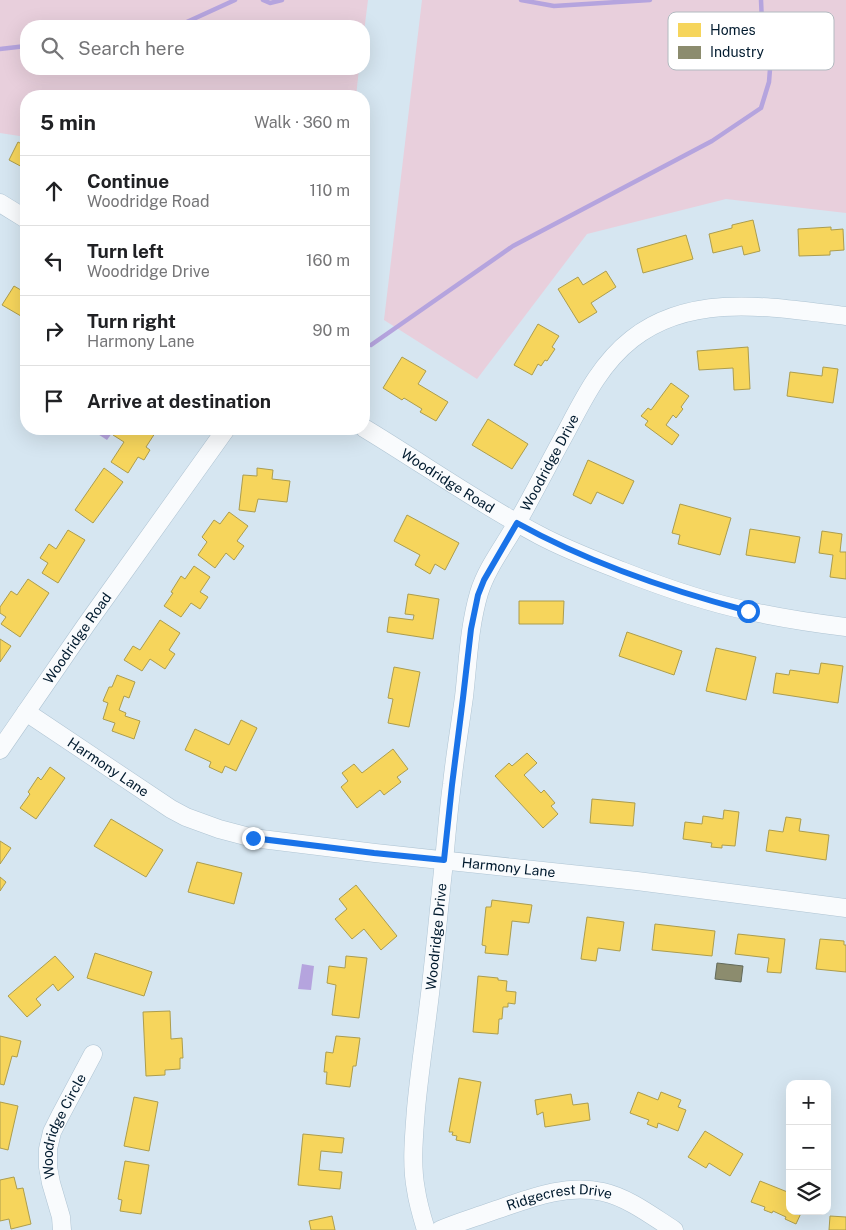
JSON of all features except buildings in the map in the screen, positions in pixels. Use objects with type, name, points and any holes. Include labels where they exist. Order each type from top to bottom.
[{"type":"street","points":[[0,204],[20,216]]},
{"type":"street","name":"Woodridge Drive","points":[[426,1230],[415,1189],[413,1160],[414,1128],[471,629],[478,595],[484,580],[588,391],[619,350],[633,338],[648,328],[664,321],[697,310],[733,306],[769,307],[846,316]]},
{"type":"street","name":"Woodridge Road","points":[[370,432],[517,523],[554,543],[602,563],[698,598],[748,611],[846,627]]},
{"type":"street","name":"Woodridge Road","points":[[0,750],[176,497],[222,435]]},
{"type":"street","name":"Harmony Lane","points":[[26,712],[171,809],[186,817],[219,829],[253,838],[637,881],[846,908]]},
{"type":"street","name":"Woodridge Circle","points":[[62,1230],[48,1167],[48,1150],[52,1132],[93,1054]]},
{"type":"street","name":"Ridgecrest Drive","points":[[440,1230],[548,1193],[584,1190],[602,1192],[619,1197],[674,1230]]},
{"type":"shaded area","points":[[0,0],[368,0],[366,20],[20,20],[20,75],[358,75],[357,90],[20,90],[20,136],[0,133]]},
{"type":"shaded area","points":[[422,0],[846,0],[846,213],[726,199],[587,234],[477,379],[384,320]]},
{"type":"shaded area","points":[[99,435],[111,435],[107,440]]},
{"type":"shaded area","points":[[302,964],[314,966],[311,990],[298,989]]},
{"type":"waterway","points":[[191,20],[235,0]]},
{"type":"waterway","points":[[263,0],[270,3],[282,0]]},
{"type":"waterway","points":[[521,0],[554,6],[650,0]]},
{"type":"waterway","points":[[761,0],[762,12]]},
{"type":"waterway","points":[[0,49],[20,47]]},
{"type":"waterway","points":[[371,345],[513,246],[712,141],[761,108],[769,82],[770,70]]},
{"type":"route","points":[[253,838],[444,860],[471,629],[478,595],[484,580],[517,523],[554,543],[650,582],[698,598],[748,611]]}]
